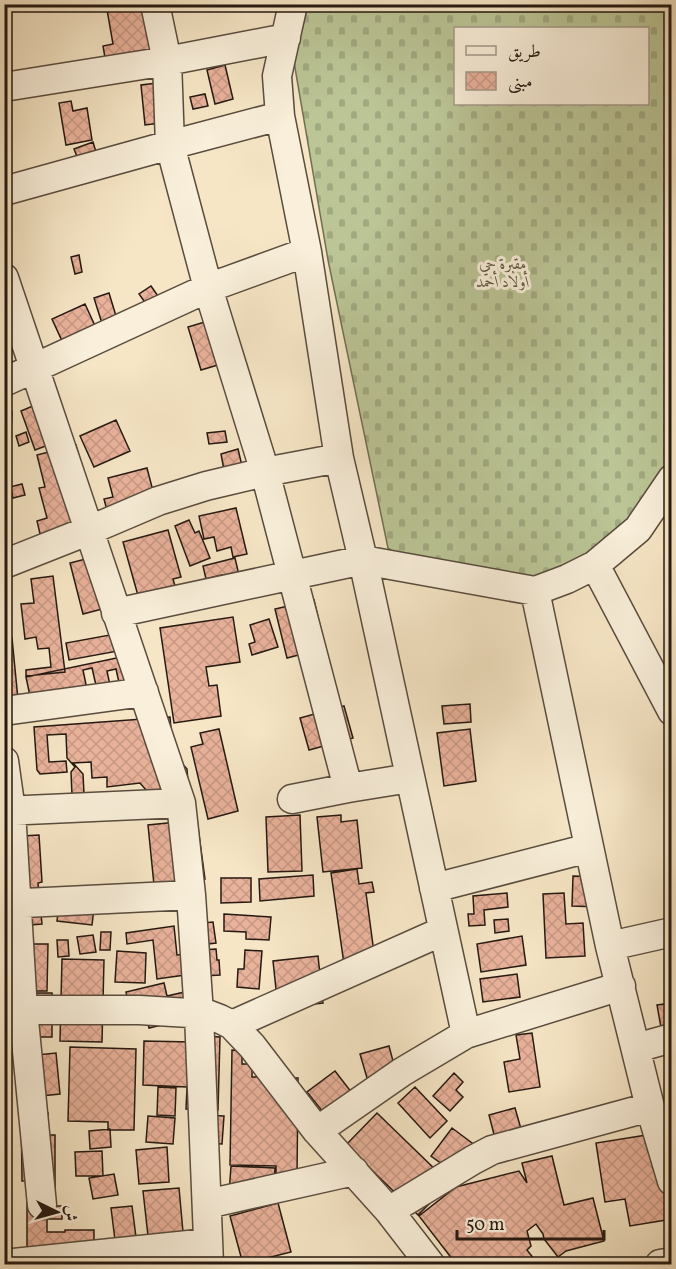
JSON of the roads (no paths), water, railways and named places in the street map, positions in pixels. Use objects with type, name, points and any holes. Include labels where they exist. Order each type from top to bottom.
[{"type":"street","points":[[155,4],[167,61],[170,145],[208,288],[265,472],[348,788]]},
{"type":"street","points":[[293,4],[277,76],[280,116],[307,252],[339,458],[466,1034]]},
{"type":"street","points":[[4,87],[167,61],[286,38]]},
{"type":"street","points":[[4,191],[280,116]]},
{"type":"street","points":[[4,382],[208,288],[307,252]]},
{"type":"street","points":[[4,278],[181,803],[191,896],[199,1014],[208,1254],[4,1264]]},
{"type":"street","points":[[4,564],[158,501],[206,486],[339,458]]},
{"type":"street","points":[[116,613],[363,560],[535,591],[595,565],[638,529],[672,479]]},
{"type":"street","points":[[595,565],[672,711]]},
{"type":"street","points":[[535,591],[610,946],[650,1107],[667,1145],[672,1181]]},
{"type":"street","points":[[4,711],[144,693]]},
{"type":"street","points":[[4,761],[8,811],[14,1011],[42,1205]]},
{"type":"street","points":[[292,799],[410,778]]},
{"type":"street","points":[[8,811],[181,803]]},
{"type":"street","points":[[434,888],[589,848]]},
{"type":"street","points":[[10,903],[191,896]]},
{"type":"street","points":[[232,1025],[443,931]]},
{"type":"street","points":[[610,946],[672,932]]},
{"type":"street","points":[[317,1131],[402,1072],[466,1034],[621,986]]},
{"type":"street","points":[[14,1011],[139,1010],[213,1016],[232,1025],[252,1046],[317,1131],[389,1211],[430,1264]]},
{"type":"street","points":[[636,1048],[672,1038]]},
{"type":"street","points":[[389,1211],[492,1150],[650,1107]]},
{"type":"street","points":[[207,1204],[354,1172]]},
{"type":"street","points":[[660,1264],[672,1262]]},
{"type":"park label","name":"مقبرة حي أولاد أحمد","points":[[503,272]]}]
